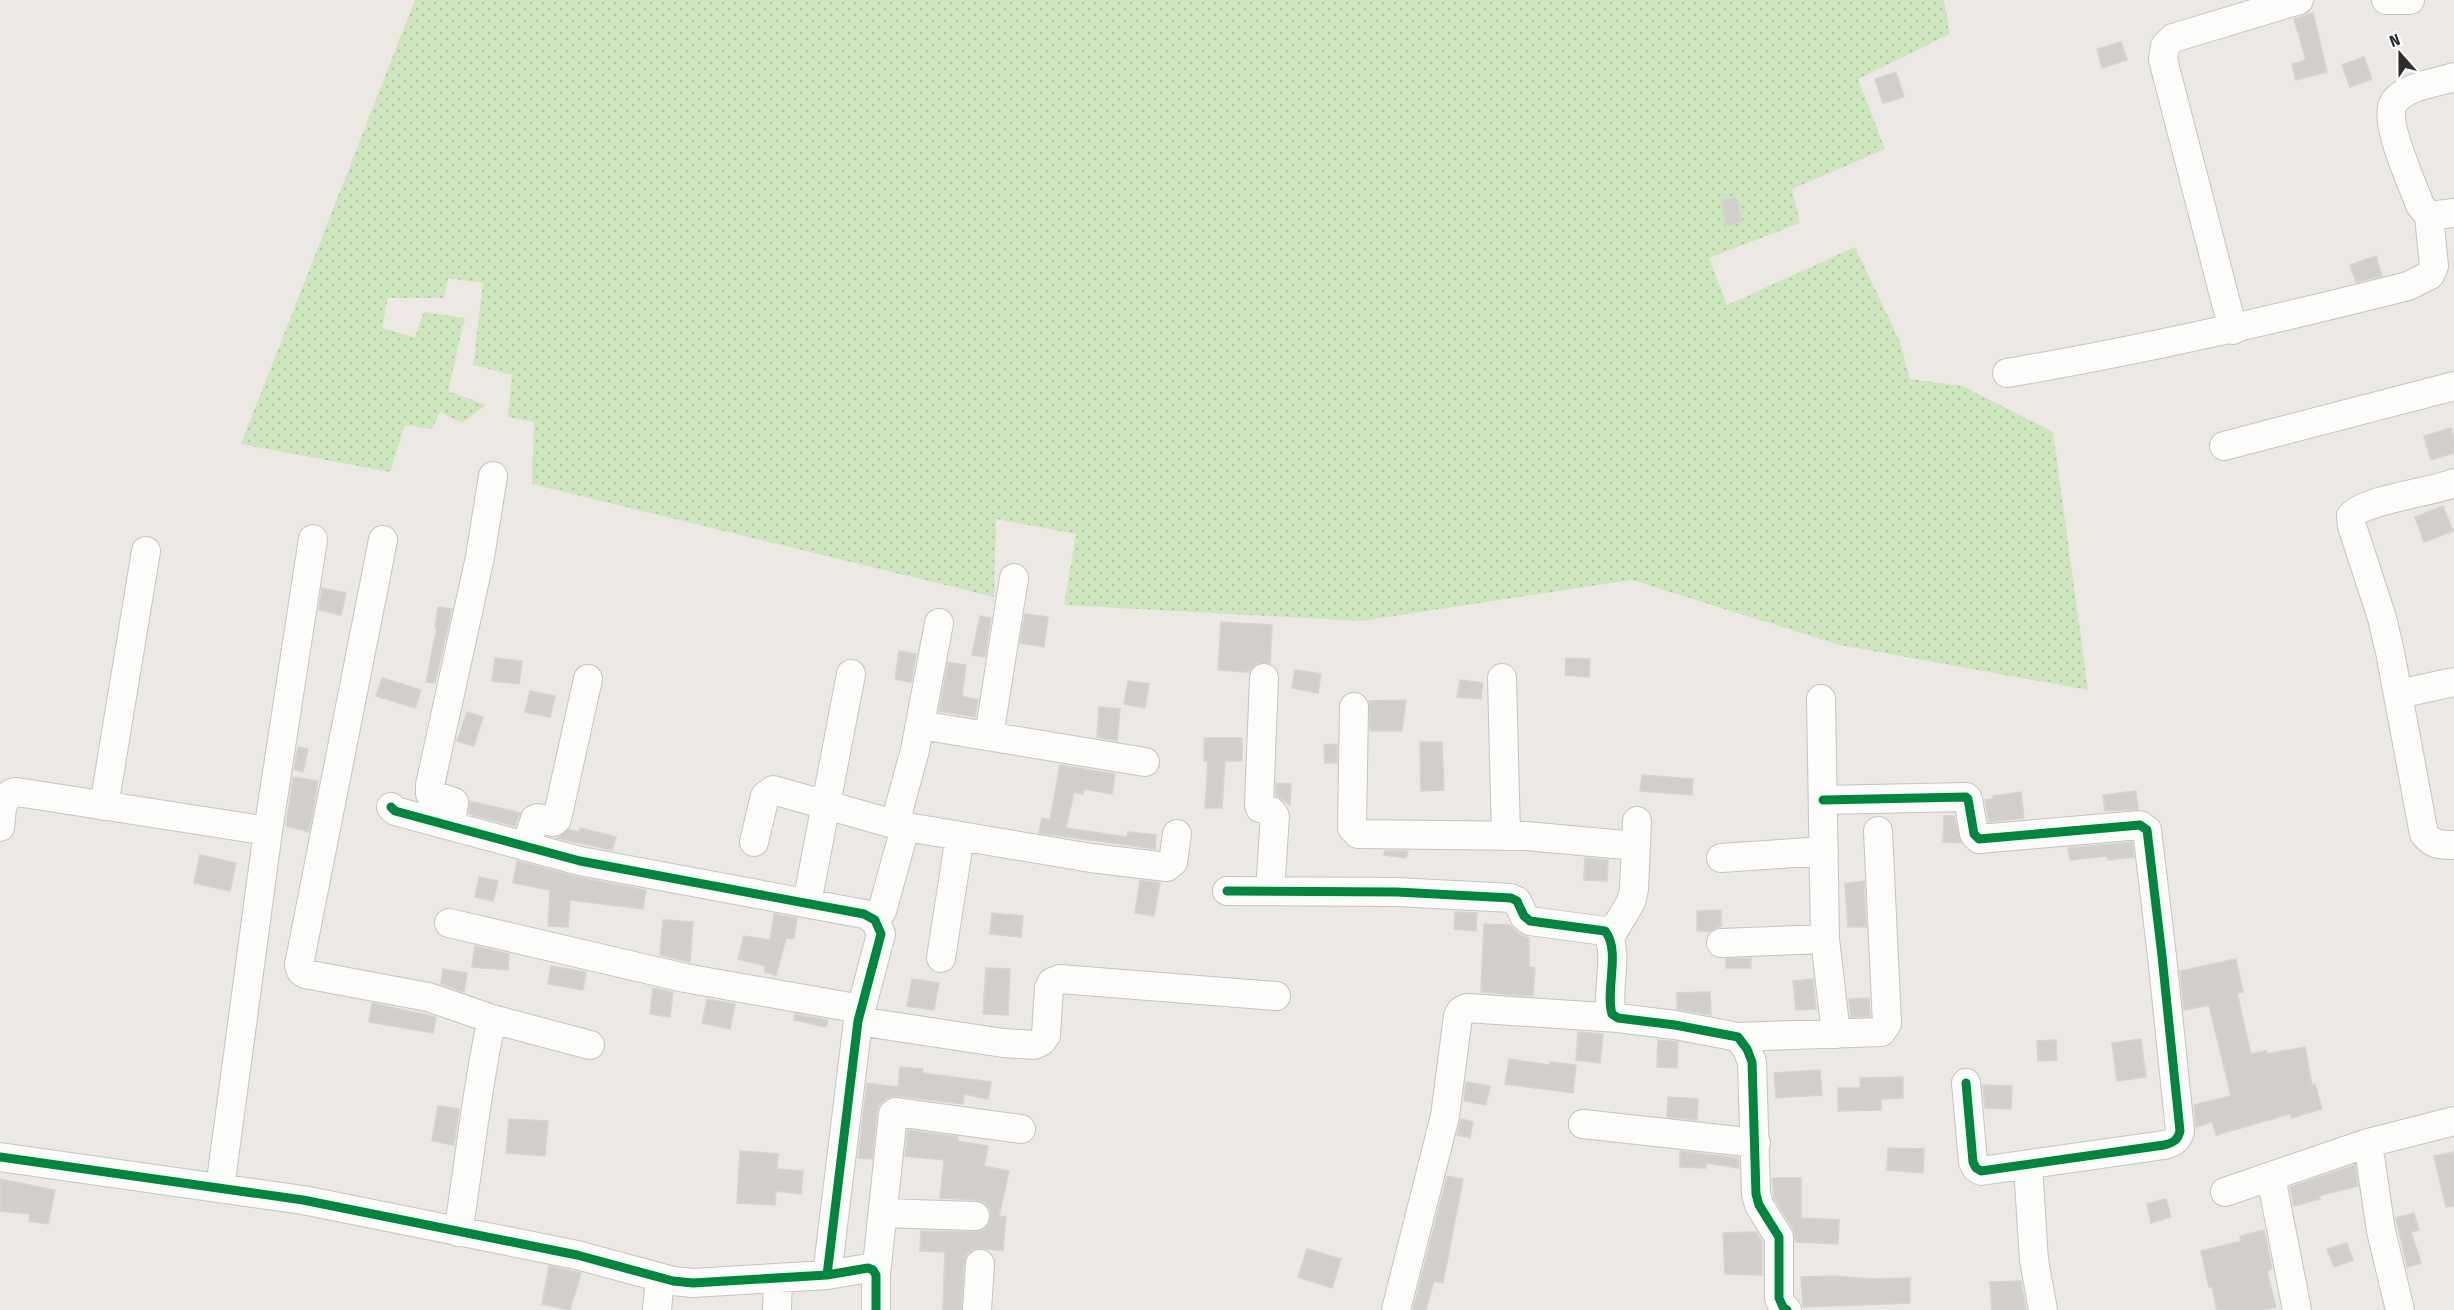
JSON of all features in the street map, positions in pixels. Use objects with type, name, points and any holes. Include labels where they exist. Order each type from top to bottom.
[{"type":"street","points":[[2234,330],[2163,59],[2165,46],[2173,38],[2299,0]]},
{"type":"street","points":[[2386,0],[2410,0]]},
{"type":"street","points":[[2007,373],[2099,358],[2234,330],[2408,286],[2423,279],[2430,274],[2434,266],[2441,214],[2420,205],[2391,124],[2390,110],[2394,102],[2409,91],[2454,77]]},
{"type":"street","points":[[2224,446],[2454,386]]},
{"type":"street","points":[[452,826],[454,802],[434,798],[430,794],[430,785],[480,557],[493,476]]},
{"type":"street","points":[[2454,483],[2369,505],[2356,510],[2351,516],[2352,526],[2382,618],[2399,694],[2424,834],[2430,842],[2440,846],[2454,845]]},
{"type":"street","points":[[220,1188],[268,831],[313,539]]},
{"type":"street","points":[[383,540],[299,965],[301,971],[305,974],[428,997],[492,1019],[590,1045]]},
{"type":"street","points":[[104,806],[146,551]]},
{"type":"street","points":[[989,736],[1014,578]]},
{"type":"street","points":[[875,920],[882,911],[903,829],[898,812],[920,724],[939,623]]},
{"type":"street","points":[[807,903],[828,805],[851,674]]},
{"type":"street","points":[[1264,678],[1259,804],[1260,808],[1271,811],[1275,816],[1270,891]]},
{"type":"street","points":[[1502,678],[1506,836]]},
{"type":"street","points":[[526,846],[535,819],[553,822],[557,819],[588,679]]},
{"type":"street","points":[[2399,694],[2454,682]]},
{"type":"street","points":[[1821,699],[1825,939],[1836,1034]]},
{"type":"street","points":[[1354,707],[1352,828],[1358,834],[1506,836],[1636,833],[1634,889],[1631,902],[1610,937],[1612,967],[1610,1006],[1612,1014],[1618,1018]]},
{"type":"street","points":[[920,724],[1144,762]]},
{"type":"street","points":[[754,842],[765,796],[773,790],[903,829],[914,828],[1091,858],[1167,867],[1173,862],[1177,834]]},
{"type":"street","points":[[0,827],[4,799],[11,793],[268,831]]},
{"type":"street","points":[[1823,800],[1966,797],[1974,834],[1979,839],[2140,825],[2147,830],[2180,1131],[2178,1138],[2173,1143],[2164,1145],[1981,1171],[1976,1168],[1966,1083]]},
{"type":"street","points":[[391,807],[395,811],[580,861],[864,914],[875,920],[880,934],[860,1015],[827,1275]]},
{"type":"street","points":[[1396,1310],[1445,1116],[1458,1016],[1461,1011],[1467,1008],[1618,1018],[1675,1025],[1738,1037],[1881,1032],[1887,1024],[1878,831]]},
{"type":"street","points":[[941,958],[960,836]]},
{"type":"street","points":[[1721,858],[1824,851]]},
{"type":"street","points":[[1227,891],[1397,892],[1511,898],[1517,901],[1524,916],[1530,921],[1597,929],[1605,931],[1610,937]]},
{"type":"street","points":[[449,923],[685,978],[1004,1043],[1034,1045],[1042,1041],[1046,1035],[1049,988],[1052,982],[1060,980],[1276,996]]},
{"type":"street","points":[[1721,943],[1825,939]]},
{"type":"street","points":[[458,1232],[469,1169],[480,1073],[492,1019]]},
{"type":"street","points":[[1738,1037],[1747,1049],[1752,1062],[1757,1200],[1779,1237],[1779,1299],[1782,1307],[1787,1310]]},
{"type":"street","points":[[876,1310],[876,1275],[892,1114],[896,1112],[1021,1129]]},
{"type":"street","points":[[2225,1192],[2368,1143],[2454,1121]]},
{"type":"street","points":[[1583,1124],[1756,1143]]},
{"type":"street","points":[[2368,1143],[2382,1240],[2400,1310]]},
{"type":"street","points":[[0,1157],[303,1200],[577,1255],[660,1278],[693,1283],[827,1275],[868,1268],[876,1275]]},
{"type":"street","points":[[2028,1166],[2034,1260],[2043,1310]]},
{"type":"street","points":[[2271,1177],[2297,1310]]},
{"type":"street","points":[[883,1213],[975,1216]]},
{"type":"street","points":[[977,1310],[980,1264]]},
{"type":"street","points":[[657,1310],[660,1278]]},
{"type":"street","points":[[777,1310],[778,1278]]},
{"type":"green space","points":[[415,0],[1944,0],[1950,34],[1858,79],[1885,149],[1792,189],[1800,223],[1709,258],[1727,305],[1855,247],[1900,342],[1910,379],[1963,386],[2053,432],[2088,690],[1840,645],[1632,580],[1361,621],[1064,605],[1076,534],[996,519],[994,597],[532,484],[534,422],[508,417],[512,375],[473,365],[483,283],[448,278],[444,298],[388,298],[382,328],[415,337],[424,312],[465,318],[448,391],[486,405],[462,423],[440,412],[432,429],[405,425],[390,472],[241,444]]},
{"type":"building","points":[[2313,13],[2327,72],[2296,80],[2292,64],[2306,60],[2294,19]]},
{"type":"building","points":[[2121,42],[2127,60],[2102,68],[2097,49]]},
{"type":"building","points":[[2364,57],[2372,79],[2350,87],[2342,65]]},
{"type":"building","points":[[1896,72],[1904,97],[1883,103],[1875,79]]},
{"type":"building","points":[[1736,197],[1742,222],[1726,226],[1721,200]]},
{"type":"building","points":[[2376,256],[2382,276],[2356,282],[2350,265]]},
{"type":"building","points":[[2451,428],[2454,453],[2431,460],[2424,436]]},
{"type":"building","points":[[2443,506],[2453,531],[2424,542],[2415,517]]},
{"type":"building","points":[[322,588],[346,593],[341,615],[319,610]]},
{"type":"building","points":[[438,607],[452,609],[435,683],[426,682],[437,627],[435,627]]},
{"type":"building","points":[[1025,614],[1048,617],[1044,647],[1020,643]]},
{"type":"building","points":[[980,616],[991,618],[985,657],[972,655]]},
{"type":"building","points":[[1221,622],[1272,625],[1270,663],[1257,663],[1249,672],[1218,670]]},
{"type":"building","points":[[899,651],[916,654],[911,682],[895,679]]},
{"type":"building","points":[[495,658],[522,661],[519,684],[492,681]]},
{"type":"building","points":[[1566,658],[1590,659],[1589,677],[1565,675]]},
{"type":"building","points":[[948,662],[966,665],[962,696],[978,700],[975,717],[939,711]]},
{"type":"building","points":[[1295,670],[1321,674],[1318,693],[1292,688]]},
{"type":"building","points":[[382,678],[421,690],[415,708],[376,696]]},
{"type":"building","points":[[1460,680],[1483,683],[1481,699],[1457,697]]},
{"type":"building","points":[[1128,681],[1149,684],[1145,708],[1124,704]]},
{"type":"building","points":[[530,691],[555,696],[550,717],[525,712]]},
{"type":"building","points":[[1406,700],[1402,731],[1370,731],[1369,701]]},
{"type":"building","points":[[1099,707],[1120,709],[1117,741],[1097,737]]},
{"type":"building","points":[[467,712],[483,717],[474,746],[457,741]]},
{"type":"building","points":[[1204,738],[1242,738],[1242,761],[1225,761],[1222,808],[1205,808],[1208,761],[1204,761]]},
{"type":"building","points":[[1420,742],[1442,742],[1444,790],[1421,791]]},
{"type":"building","points":[[1337,744],[1337,763],[1325,763],[1324,745]]},
{"type":"building","points":[[298,747],[308,749],[303,772],[294,769]]},
{"type":"building","points":[[1060,765],[1115,774],[1112,794],[1084,789],[1083,794],[1074,792],[1066,828],[1127,837],[1128,832],[1156,835],[1155,849],[1039,833],[1042,818],[1050,820]]},
{"type":"building","points":[[1642,775],[1693,779],[1692,795],[1640,791]]},
{"type":"building","points":[[293,777],[318,781],[309,832],[286,826]]},
{"type":"building","points":[[1276,783],[1291,784],[1290,805],[1276,795]]},
{"type":"building","points":[[2136,791],[2138,809],[2105,811],[2103,795]]},
{"type":"building","points":[[2021,792],[2024,818],[1989,822],[1985,800],[1993,799],[1993,796]]},
{"type":"building","points":[[470,801],[520,813],[515,826],[469,814]]},
{"type":"building","points":[[1944,816],[1954,816],[1961,843],[1943,842]]},
{"type":"building","points":[[580,828],[616,837],[612,850],[557,838],[569,829],[579,832]]},
{"type":"building","points":[[2132,842],[2134,857],[2108,860],[2107,856],[2070,860],[2068,848]]},
{"type":"building","points":[[1385,851],[1408,851],[1406,858],[1384,855]]},
{"type":"building","points":[[200,855],[236,863],[230,891],[194,883]]},
{"type":"building","points":[[1585,858],[1608,860],[1607,881],[1584,880]]},
{"type":"building","points":[[517,861],[577,877],[646,890],[643,909],[570,900],[568,927],[548,926],[550,890],[513,883]]},
{"type":"building","points":[[479,877],[498,881],[493,901],[475,897]]},
{"type":"building","points":[[1140,880],[1160,883],[1154,916],[1135,913]]},
{"type":"building","points":[[1864,881],[1866,927],[1848,927],[1845,884]]},
{"type":"building","points":[[1721,910],[1721,926],[1710,931],[1697,931],[1697,911]]},
{"type":"building","points":[[1455,912],[1477,913],[1476,931],[1454,929]]},
{"type":"building","points":[[992,913],[1023,916],[1021,937],[990,934]]},
{"type":"building","points":[[774,914],[797,918],[794,939],[786,938],[776,975],[765,972],[765,966],[738,959],[744,936],[770,940]]},
{"type":"building","points":[[663,920],[693,922],[690,962],[660,955]]},
{"type":"building","points":[[1484,924],[1510,925],[1519,934],[1529,938],[1529,967],[1535,968],[1533,996],[1481,992]]},
{"type":"building","points":[[475,946],[509,954],[508,970],[472,967]]},
{"type":"building","points":[[1751,958],[1751,968],[1726,968],[1726,959]]},
{"type":"building","points":[[2236,959],[2243,992],[2237,993],[2251,1054],[2266,1051],[2266,1054],[2305,1047],[2312,1085],[2315,1084],[2322,1109],[2291,1118],[2290,1114],[2216,1135],[2212,1122],[2196,1127],[2194,1105],[2231,1096],[2209,1005],[2184,1010],[2180,971]]},
{"type":"building","points":[[551,966],[586,972],[583,990],[548,984]]},
{"type":"building","points":[[986,968],[1010,969],[1008,1015],[983,1014]]},
{"type":"building","points":[[443,969],[467,973],[464,992],[441,984]]},
{"type":"building","points":[[912,979],[939,983],[934,1010],[907,1006]]},
{"type":"building","points":[[1813,979],[1816,1009],[1796,1010],[1793,981]]},
{"type":"building","points":[[653,988],[673,992],[670,1017],[650,1014]]},
{"type":"building","points":[[1710,992],[1711,1015],[1677,1009],[1677,993]]},
{"type":"building","points":[[1869,998],[1870,1016],[1851,1017],[1849,999]]},
{"type":"building","points":[[707,999],[735,1004],[730,1029],[702,1023]]},
{"type":"building","points":[[372,1003],[436,1017],[433,1033],[369,1022]]},
{"type":"building","points":[[795,1014],[828,1020],[826,1027],[794,1020]]},
{"type":"building","points":[[1578,1032],[1603,1034],[1600,1063],[1576,1060]]},
{"type":"building","points":[[2141,1039],[2146,1077],[2117,1081],[2112,1043]]},
{"type":"building","points":[[1658,1040],[1678,1042],[1677,1068],[1657,1067]]},
{"type":"building","points":[[2056,1040],[2057,1060],[2038,1061],[2037,1041]]},
{"type":"building","points":[[1509,1059],[1550,1065],[1550,1062],[1576,1065],[1573,1093],[1505,1084]]},
{"type":"building","points":[[900,1067],[923,1069],[923,1073],[991,1082],[988,1099],[964,1094],[963,1104],[898,1096],[887,1098],[879,1105],[877,1112],[872,1159],[858,1158],[867,1083],[898,1087]]},
{"type":"building","points":[[1820,1070],[1822,1095],[1776,1098],[1774,1073]]},
{"type":"building","points":[[1903,1077],[1903,1098],[1881,1099],[1881,1110],[1838,1111],[1838,1088],[1860,1088],[1860,1078]]},
{"type":"building","points":[[1466,1082],[1490,1086],[1486,1105],[1464,1101]]},
{"type":"building","points":[[1983,1085],[2012,1086],[2011,1109],[1985,1108]]},
{"type":"building","points":[[1668,1097],[1698,1099],[1697,1120],[1667,1117]]},
{"type":"building","points":[[438,1106],[459,1109],[454,1145],[432,1141]]},
{"type":"building","points":[[509,1119],[548,1121],[545,1156],[506,1153]]},
{"type":"building","points":[[1461,1119],[1473,1122],[1470,1138],[1457,1135]]},
{"type":"building","points":[[908,1130],[958,1137],[957,1141],[988,1146],[984,1166],[1009,1171],[999,1216],[1006,1217],[1003,1251],[980,1248],[967,1254],[964,1263],[961,1310],[943,1310],[945,1252],[920,1251],[921,1231],[982,1231],[989,1224],[990,1209],[984,1202],[976,1200],[940,1198],[944,1160],[905,1156]]},
{"type":"building","points":[[1888,1148],[1924,1149],[1923,1173],[1887,1170]]},
{"type":"building","points":[[740,1151],[778,1154],[777,1169],[803,1171],[801,1194],[776,1191],[775,1205],[737,1203]]},
{"type":"building","points":[[1680,1151],[1738,1158],[1739,1168],[1706,1163],[1706,1168],[1680,1167]]},
{"type":"building","points":[[2454,1152],[2454,1206],[2446,1207],[2434,1156]]},
{"type":"building","points":[[2355,1165],[2358,1186],[2319,1196],[2320,1199],[2294,1206],[2290,1187]]},
{"type":"building","points":[[1447,1176],[1463,1179],[1443,1283],[1434,1281],[1426,1310],[1413,1310]]},
{"type":"building","points":[[1772,1178],[1801,1178],[1801,1218],[1839,1220],[1838,1244],[1796,1242],[1793,1228],[1774,1198]]},
{"type":"building","points":[[0,1179],[55,1190],[48,1224],[29,1221],[30,1214],[0,1211]]},
{"type":"building","points":[[2166,1199],[2171,1217],[2151,1223],[2147,1204]]},
{"type":"building","points":[[2414,1213],[2419,1230],[2411,1232],[2421,1263],[2407,1267],[2396,1218]]},
{"type":"building","points":[[2264,1230],[2272,1269],[2267,1271],[2276,1307],[2265,1310],[2217,1310],[2201,1251],[2241,1241],[2240,1236]]},
{"type":"building","points":[[1756,1232],[1762,1242],[1762,1275],[1725,1274],[1723,1233]]},
{"type":"building","points":[[2347,1243],[2353,1260],[2334,1267],[2327,1249]]},
{"type":"building","points":[[1307,1249],[1341,1259],[1332,1288],[1298,1277]]},
{"type":"building","points":[[549,1266],[581,1273],[570,1310],[542,1304]]},
{"type":"building","points":[[1835,1276],[1871,1279],[1910,1278],[1910,1303],[1803,1307],[1801,1277]]},
{"type":"building","points":[[2021,1281],[2026,1310],[1992,1310],[1990,1282]]},
{"type":"cycle path","points":[[1823,800],[1966,797],[1974,834],[1979,839],[2140,825],[2147,830],[2180,1131],[2176,1139],[2164,1145],[1981,1171],[1973,1162],[1966,1083]]},
{"type":"cycle path","points":[[391,807],[395,811],[580,861],[864,914],[875,920],[881,934],[858,1021],[827,1275]]},
{"type":"cycle path","points":[[1227,891],[1397,892],[1511,898],[1517,901],[1524,916],[1530,921],[1605,931],[1612,949],[1610,994],[1612,1014],[1618,1018],[1675,1025],[1738,1037],[1747,1049],[1752,1062],[1756,1194],[1759,1205],[1779,1237],[1779,1298],[1787,1310]]},
{"type":"cycle path","points":[[0,1157],[303,1200],[577,1255],[673,1281],[693,1283],[827,1275],[868,1268],[876,1275],[876,1310]]}]
